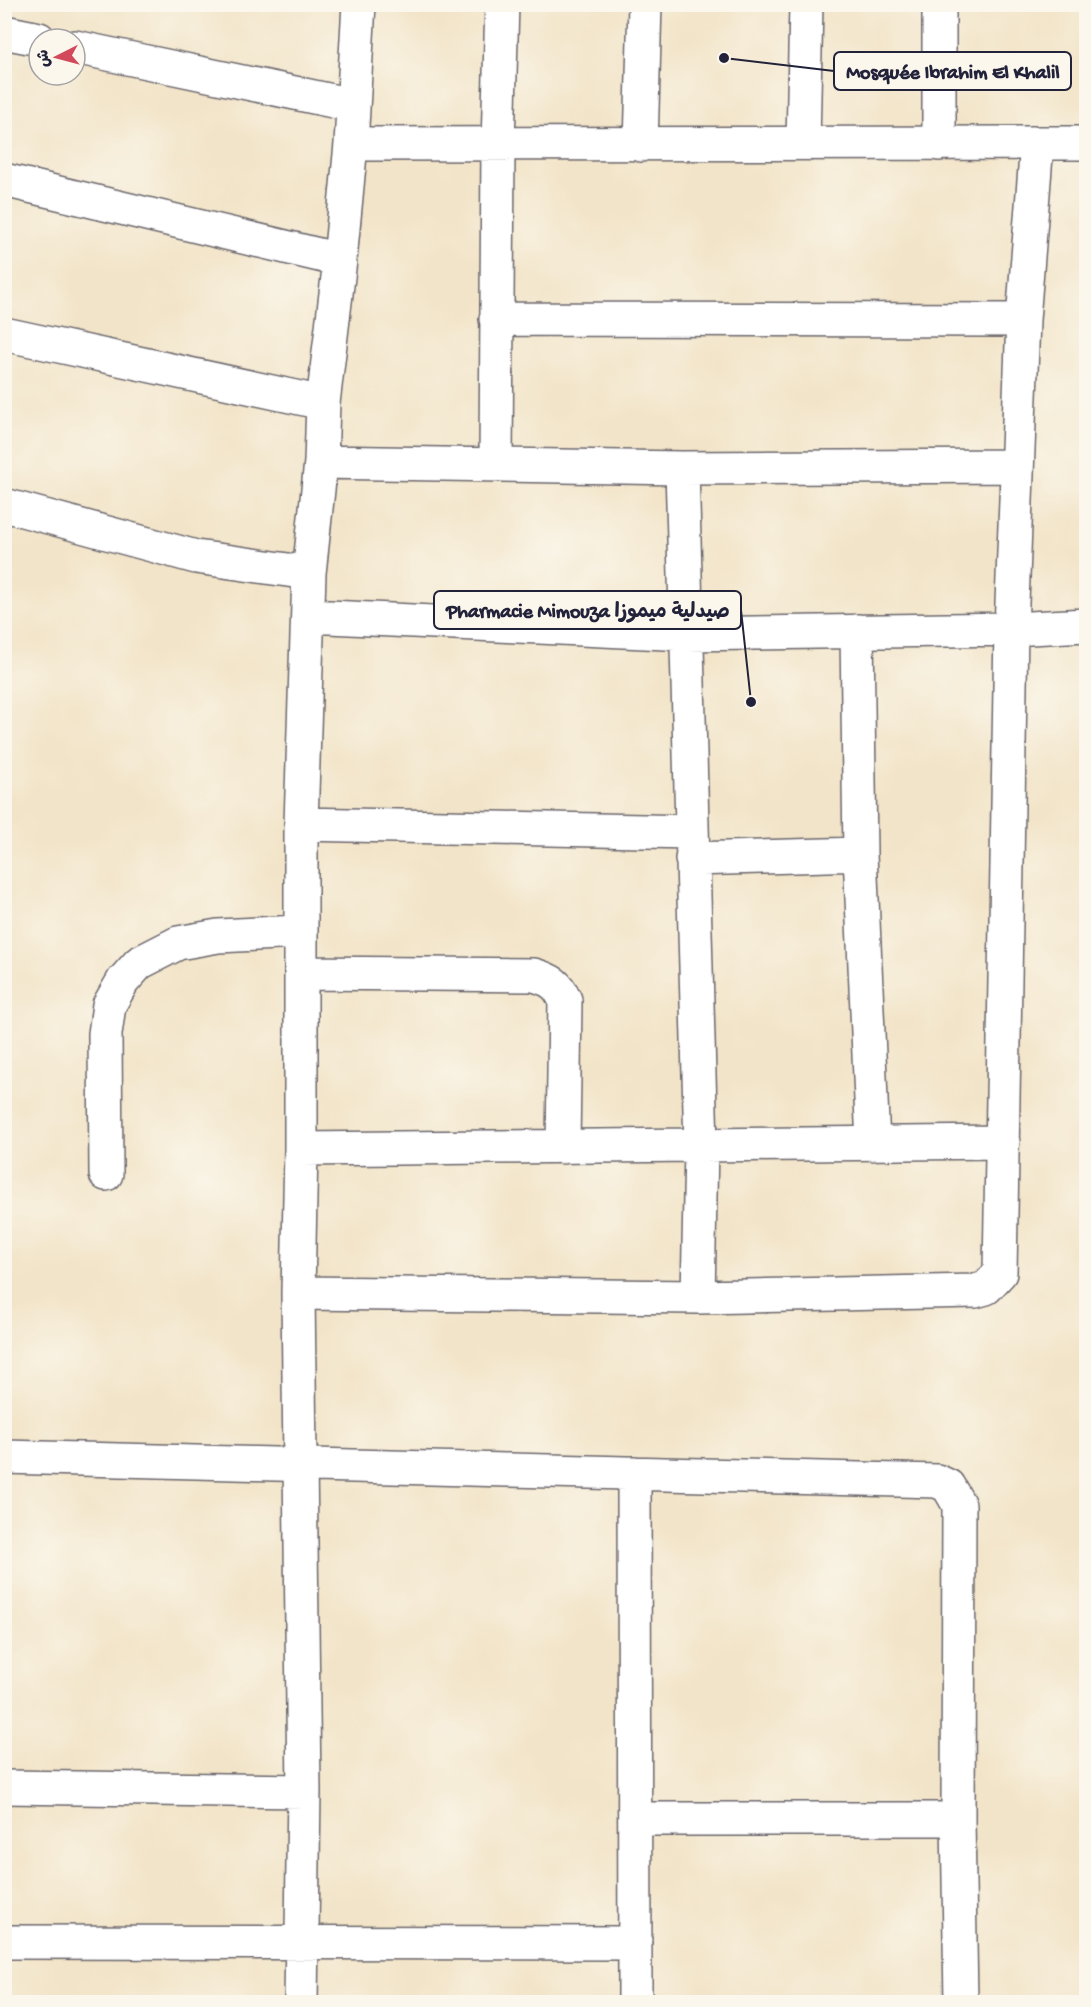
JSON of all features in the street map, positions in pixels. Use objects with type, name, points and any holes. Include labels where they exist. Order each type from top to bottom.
[{"type":"street","points":[[301,2002],[304,1791],[298,1293],[301,1149],[301,824],[309,573],[321,462],[323,403],[351,144],[359,4]]},
{"type":"street","points":[[496,464],[498,144],[502,4]]},
{"type":"street","points":[[641,145],[645,4]]},
{"type":"street","points":[[803,143],[806,4]]},
{"type":"street","points":[[939,4],[939,144]]},
{"type":"street","points":[[4,32],[27,37]]},
{"type":"street","points":[[87,50],[352,105]]},
{"type":"street","points":[[298,1293],[698,1297],[975,1291],[986,1288],[1000,1273],[1011,629],[1023,320],[1037,143]]},
{"type":"street","points":[[351,144],[1086,144]]},
{"type":"street","points":[[4,180],[340,260]]},
{"type":"street","points":[[496,319],[1023,320]]},
{"type":"street","points":[[4,334],[323,403]]},
{"type":"street","points":[[321,462],[682,468],[1017,466]]},
{"type":"street","points":[[682,468],[701,1146],[698,1297]]},
{"type":"street","points":[[4,505],[196,557],[309,573]]},
{"type":"street","points":[[308,616],[687,634],[1086,626]]},
{"type":"street","points":[[857,631],[860,854],[873,1144]]},
{"type":"street","points":[[301,824],[860,854]]},
{"type":"street","points":[[106,1174],[105,1034],[109,1005],[123,981],[139,963],[178,943],[218,936],[300,932]]},
{"type":"street","points":[[301,973],[534,975],[549,979],[559,987],[565,1000],[563,1147]]},
{"type":"street","points":[[301,1149],[1003,1142]]},
{"type":"street","points":[[4,1457],[937,1481],[948,1486],[958,1504],[958,1819],[961,2002]]},
{"type":"street","points":[[634,1473],[635,2002]]},
{"type":"street","points":[[4,1787],[304,1791]]},
{"type":"street","points":[[635,1819],[958,1819]]},
{"type":"street","points":[[4,1942],[635,1942]]},
{"type":"place","name":"Mosquée Ibrahim El Khalil","points":[[724,58]]},
{"type":"place","name":"Pharmacie Mimouza صيدلية ميموزا","points":[[751,702]]}]
